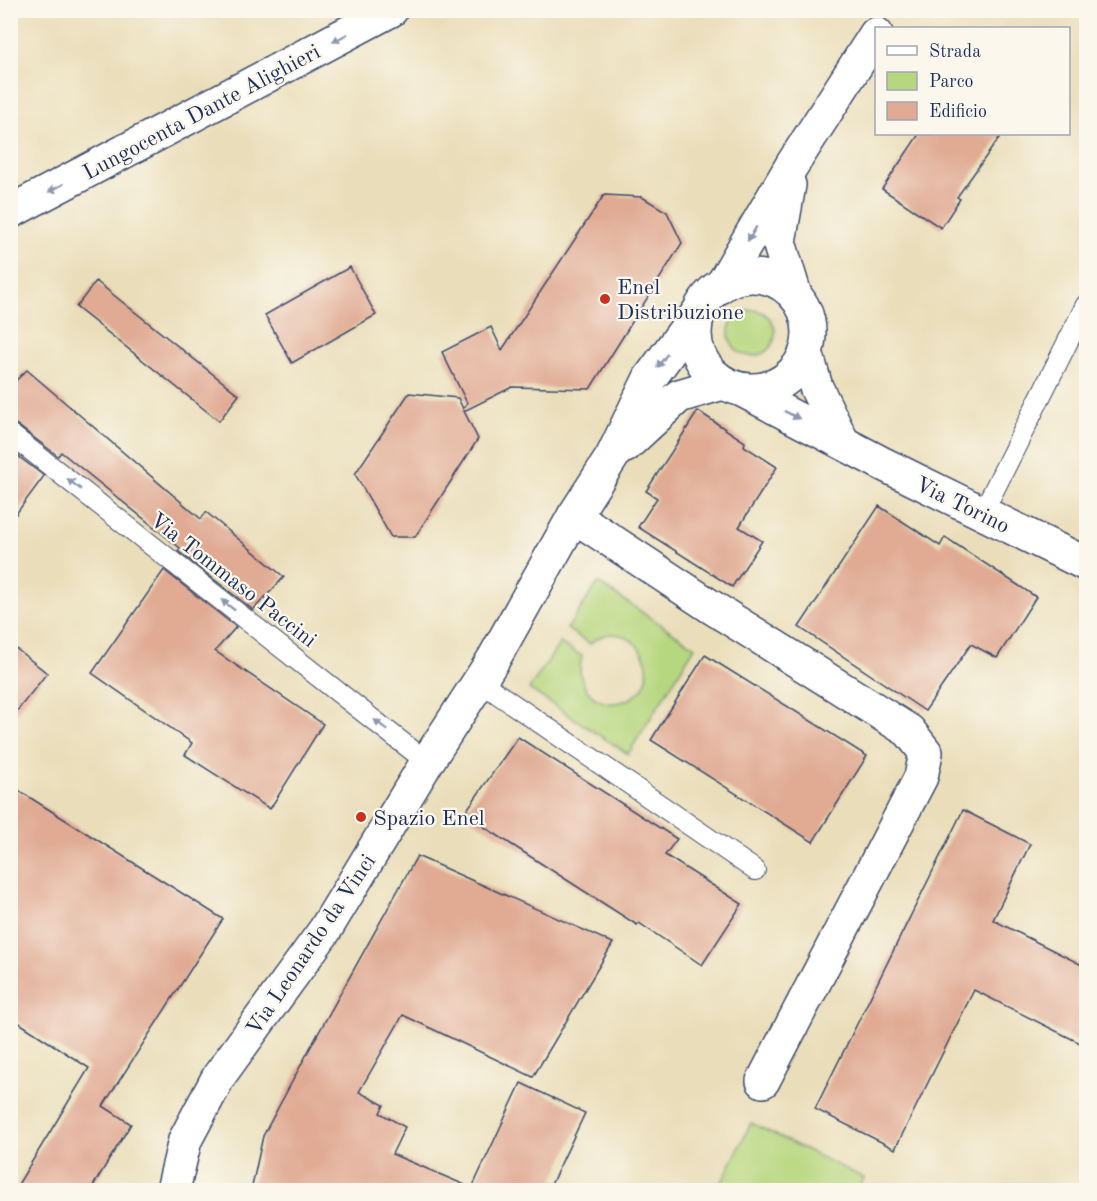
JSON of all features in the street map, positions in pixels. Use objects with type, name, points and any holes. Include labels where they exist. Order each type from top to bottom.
[{"type":"main road","name":"Lungocenta Dante Alighieri","points":[[10,213],[392,10]]},
{"type":"main road","points":[[881,27],[892,10]]},
{"type":"main road","points":[[722,285],[792,165],[875,36]]},
{"type":"main road","points":[[792,165],[779,242],[795,296]]},
{"type":"main road","points":[[753,276],[768,278],[783,285],[795,296],[805,312],[809,332],[806,352],[799,366],[788,378],[758,391],[733,387],[708,370],[698,354],[694,334],[697,314],[707,297],[722,285],[737,278],[753,276]]},
{"type":"main road","name":"Via Leonardo da Vinci","points":[[173,1191],[185,1140],[219,1076],[325,930],[478,681],[574,516],[612,457],[650,378],[697,314]]},
{"type":"main road","points":[[806,352],[816,387],[842,441]]},
{"type":"main road","name":"Via Leonardo da Vinci","points":[[612,457],[679,396],[733,387]]},
{"type":"main road","name":"Via Torino","points":[[733,387],[982,514],[1086,564]]},
{"type":"main road","points":[[574,516],[710,606],[909,731],[926,753],[921,777],[763,1081]]},
{"type":"lane","points":[[982,514],[1086,304]]},
{"type":"lane","name":"Via Tommaso Paccini","points":[[10,434],[427,762]]},
{"type":"lane","points":[[478,681],[755,870]]},
{"type":"green space","points":[[752,310],[768,317],[775,333],[768,349],[752,356],[736,349],[729,333],[736,317]]},
{"type":"green space","points":[[598,583],[695,647],[628,754],[529,689],[560,643],[582,656],[581,678],[588,691],[599,700],[607,703],[621,702],[642,689],[647,676],[646,662],[640,650],[630,640],[618,635],[604,635],[590,644],[567,629]]},
{"type":"green space","points":[[751,1123],[864,1178],[858,1190],[718,1190]]},
{"type":"building","points":[[918,135],[1001,135],[957,197],[960,199],[941,228],[882,189]]},
{"type":"building","points":[[604,195],[642,197],[667,212],[682,243],[590,389],[512,387],[464,411],[478,439],[415,537],[391,537],[355,474],[409,393],[458,398],[463,409],[467,403],[442,352],[491,327],[502,350]]},
{"type":"building","points":[[350,267],[376,315],[292,363],[265,315]]},
{"type":"building","points":[[96,281],[239,395],[219,421],[76,307]]},
{"type":"building","points":[[27,370],[201,519],[206,512],[284,577],[253,610],[178,551],[180,548],[61,452],[58,456],[10,422],[10,386]]},
{"type":"building","points":[[698,411],[745,442],[744,446],[777,467],[739,527],[762,541],[732,587],[638,527],[657,498],[646,491]]},
{"type":"building","points":[[10,450],[44,476],[10,522]]},
{"type":"building","points":[[879,506],[940,546],[945,537],[1036,597],[997,658],[971,644],[925,711],[799,627]]},
{"type":"building","points":[[164,570],[236,627],[215,651],[323,724],[270,809],[185,755],[192,743],[92,673]]},
{"type":"building","points":[[10,644],[47,673],[10,720]]},
{"type":"building","points":[[705,655],[867,756],[813,842],[651,740]]},
{"type":"building","points":[[518,737],[677,839],[665,855],[742,904],[702,965],[464,814]]},
{"type":"building","points":[[10,785],[223,919],[103,1106],[131,1124],[90,1191],[14,1191],[89,1068],[10,1017]]},
{"type":"building","points":[[963,810],[1030,844],[993,920],[1086,967],[1086,1046],[974,990],[895,1149],[815,1109]]},
{"type":"building","points":[[417,856],[613,943],[533,1077],[403,1015],[359,1092],[384,1105],[380,1113],[405,1127],[392,1154],[472,1188],[521,1083],[585,1113],[548,1191],[251,1191],[263,1136]]},
{"type":"place","name":"Enel Distribuzione","points":[[605,299]]},
{"type":"place","name":"Spazio Enel","points":[[361,817]]}]
